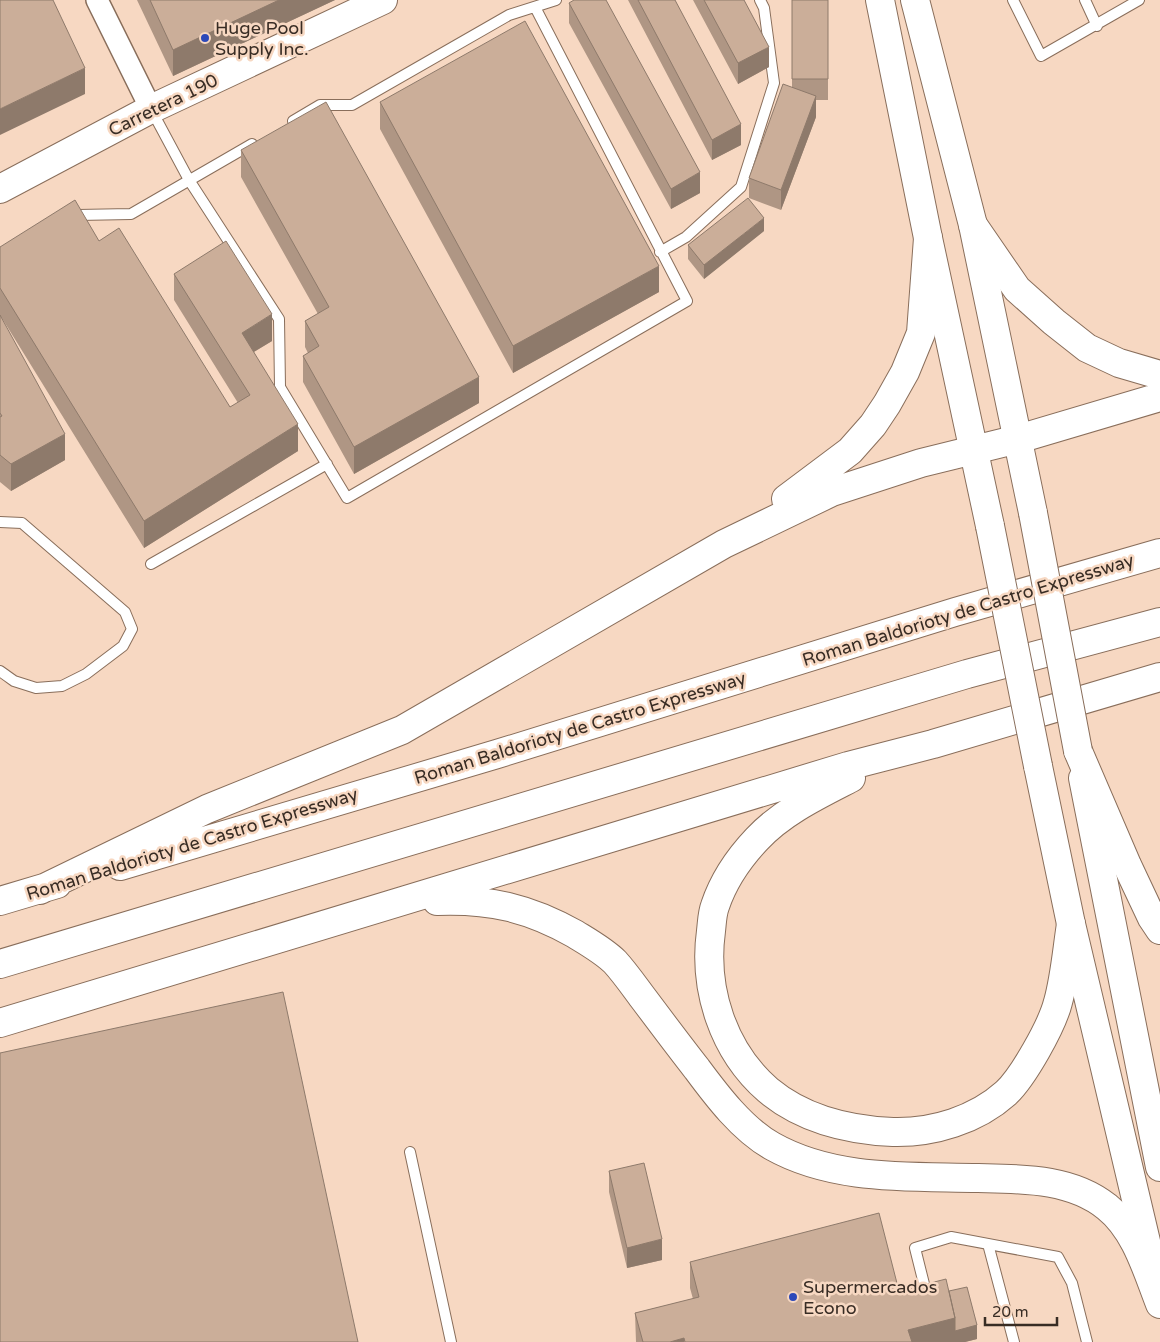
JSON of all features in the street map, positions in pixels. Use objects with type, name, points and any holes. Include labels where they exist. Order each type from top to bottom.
[{"type":"main road","name":"Carretera 190","points":[[0,190],[151,110],[384,0]]},
{"type":"main road","points":[[880,0],[928,238],[975,450],[1071,924],[1160,1300]]},
{"type":"main road","points":[[915,0],[973,225],[1018,439],[1160,1167]]},
{"type":"main road","points":[[973,225],[1017,289],[1054,322],[1088,348],[1111,360],[1160,375]]},
{"type":"main road","points":[[724,544],[830,468],[856,445],[888,404],[905,372],[922,333],[928,238]]},
{"type":"main road","points":[[40,890],[207,809],[402,730],[724,544],[832,492],[921,463],[1018,439],[1160,397]]},
{"type":"main road","name":"Roman Baldorioty de Castro Expressway","points":[[0,901],[497,754],[955,612],[1160,553]]},
{"type":"main road","points":[[0,964],[967,674],[1160,622]]},
{"type":"main road","points":[[0,1024],[848,766],[933,744],[1160,678]]},
{"type":"main road","points":[[933,744],[851,778],[792,810],[757,838],[735,866],[714,907],[708,952],[711,988],[722,1027],[744,1065],[769,1091],[806,1114],[833,1125],[871,1131],[907,1132],[942,1127],[974,1114],[1006,1092],[1028,1063],[1050,1023],[1058,1002],[1071,924]]},
{"type":"main road","points":[[1078,751],[1135,883],[1160,930]]},
{"type":"main road","points":[[403,902],[468,900],[496,903],[526,911],[553,922],[586,941],[614,961],[710,1086],[731,1110],[770,1145],[797,1158],[855,1173],[1025,1179],[1068,1186],[1090,1196],[1108,1208],[1124,1225],[1140,1252],[1160,1304]]},
{"type":"street","points":[[97,0],[151,110]]},
{"type":"lane","points":[[287,124],[320,106],[352,105],[509,15],[556,0]]},
{"type":"lane","points":[[660,252],[686,237],[741,187],[774,83],[764,8],[760,0]]},
{"type":"lane","points":[[1013,0],[1041,56],[1097,26],[1139,0]]},
{"type":"lane","points":[[1085,0],[1097,26]]},
{"type":"lane","points":[[151,110],[190,180],[279,319],[280,387],[347,498],[687,302],[535,7]]},
{"type":"lane","points":[[61,223],[78,215],[131,214],[263,138]]},
{"type":"lane","points":[[151,564],[327,464]]},
{"type":"lane","points":[[0,522],[22,523],[125,612],[132,629],[123,646],[86,674],[62,686],[36,688],[14,680],[0,671]]},
{"type":"lane","points":[[410,1152],[451,1342]]},
{"type":"lane","points":[[931,1309],[915,1248],[951,1237],[1058,1257],[1072,1283],[1087,1342]]},
{"type":"lane","points":[[988,1244],[1014,1342]]},
{"type":"building","points":[[0,0],[53,0],[85,68],[0,109]]},
{"type":"building","points":[[150,0],[279,0],[173,50]]},
{"type":"building","points":[[574,0],[606,0],[700,172],[671,189],[569,3]]},
{"type":"building","points":[[638,0],[675,0],[741,124],[712,140]]},
{"type":"building","points":[[704,0],[744,0],[769,47],[738,63]]},
{"type":"building","points":[[792,0],[828,0],[828,79],[792,79]]},
{"type":"building","points":[[525,21],[659,266],[513,346],[380,102]]},
{"type":"building","points":[[783,84],[816,96],[781,190],[749,178]]},
{"type":"building","points":[[326,102],[479,377],[354,447],[303,356],[319,346],[305,321],[329,307],[241,150]]},
{"type":"building","points":[[748,198],[764,218],[704,265],[688,245]]},
{"type":"building","points":[[75,200],[99,241],[119,228],[230,407],[250,395],[174,274],[226,241],[272,314],[242,333],[298,424],[144,521],[0,288],[0,247]]},
{"type":"building","points":[[0,315],[65,434],[11,464],[0,455],[0,417],[2,416],[0,413]]},
{"type":"building","points":[[283,992],[358,1342],[0,1342],[0,1053]]},
{"type":"building","points":[[644,1163],[662,1239],[627,1248],[609,1171]]},
{"type":"building","name":"Supermercados Econo","points":[[879,1213],[899,1291],[946,1279],[955,1318],[908,1330],[912,1342],[685,1342],[684,1338],[670,1342],[643,1342],[635,1313],[699,1297],[690,1262]]},
{"type":"building","points":[[967,1287],[977,1325],[955,1331],[955,1318],[949,1291]]},
{"type":"place","name":"Huge Pool Supply Inc.","points":[[205,38]]},
{"type":"place","name":"Supermercados Econo","points":[[793,1297]]}]
